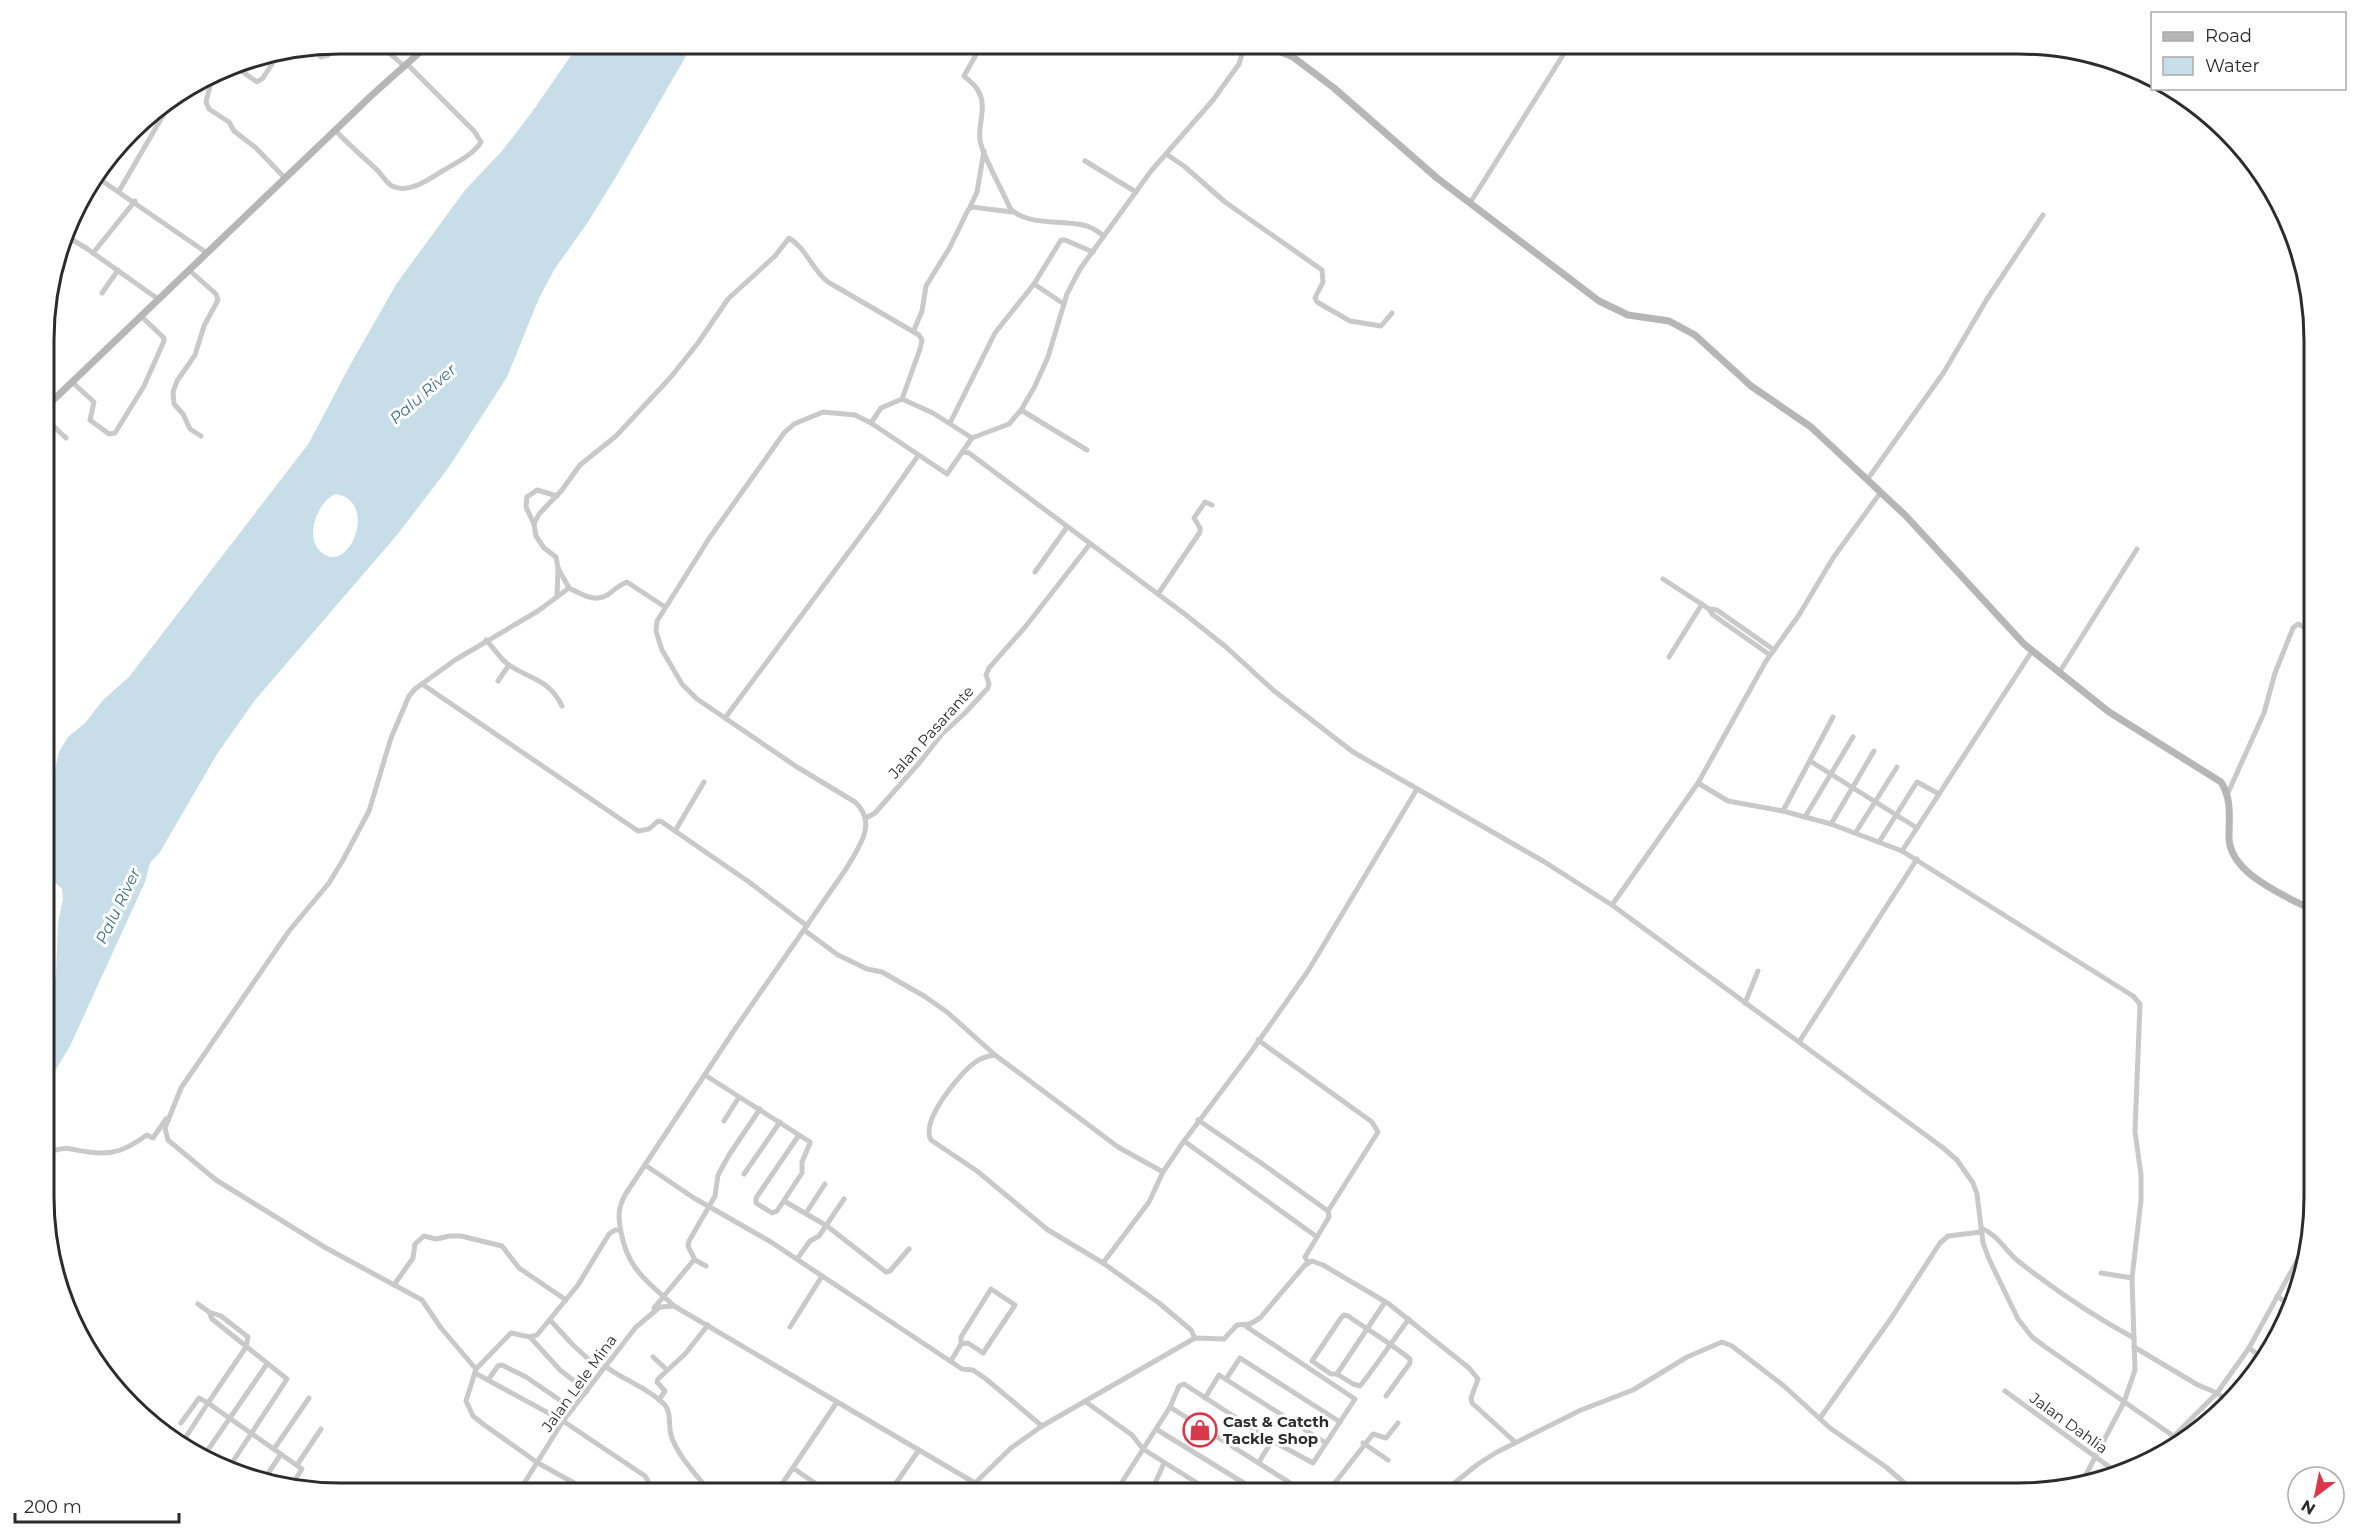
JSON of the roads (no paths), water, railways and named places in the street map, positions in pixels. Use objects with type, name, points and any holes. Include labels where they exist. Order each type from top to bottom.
[{"type":"street","points":[[335,130],[395,188],[417,185],[477,148],[481,142],[474,131],[406,65],[390,54]]},
{"type":"street","points":[[54,400],[335,130],[418,54]]},
{"type":"street","points":[[976,54],[964,76],[978,89],[982,98],[984,106],[979,135],[984,151],[1014,212]]},
{"type":"street","points":[[1242,54],[1239,64],[1213,100],[1136,192],[1072,281],[1048,357],[1034,388],[1011,423],[972,438],[947,474],[871,423],[855,415],[823,412],[790,426],[705,544],[657,621],[656,632],[666,657],[686,689],[697,699],[805,772],[855,802],[866,818],[864,835],[858,850],[619,1205],[620,1230],[631,1264],[674,1306],[975,1483],[1011,1448],[1042,1426],[1196,1338],[1224,1339],[1232,1329],[1260,1318],[1308,1263],[1317,1262],[1386,1302],[1477,1376],[1472,1404],[1515,1442]]},
{"type":"street","points":[[1286,54],[1334,88],[1437,178],[1610,308],[1628,315],[1669,321],[1689,331],[1751,386],[1811,428],[1926,536],[2014,635],[2032,651],[2109,712],[2221,782],[2227,795],[2229,841],[2236,858],[2248,873],[2304,905]]},
{"type":"street","points":[[1470,203],[1564,54]]},
{"type":"street","points":[[242,71],[251,79],[260,81],[273,62]]},
{"type":"street","points":[[211,84],[206,102],[209,109],[229,122],[234,131],[256,148],[285,178]]},
{"type":"street","points":[[119,190],[163,115]]},
{"type":"street","points":[[914,330],[922,311],[926,286],[950,247],[977,192],[984,151]]},
{"type":"street","points":[[1166,154],[1184,166],[1225,202],[1322,270],[1323,282],[1315,298],[1317,302],[1360,324],[1380,326],[1392,313]]},
{"type":"street","points":[[1085,161],[1136,192]]},
{"type":"street","points":[[102,180],[207,253]]},
{"type":"street","points":[[93,253],[135,201]]},
{"type":"street","points":[[970,207],[1014,212],[1055,224],[1080,224],[1104,236]]},
{"type":"street","points":[[1867,480],[1944,372],[1987,299],[2043,215]]},
{"type":"street","points":[[534,524],[539,514],[580,465],[616,436],[670,378],[698,343],[728,299],[775,256],[789,238],[796,243],[821,277],[914,330],[922,340],[902,399],[881,408],[871,423]]},
{"type":"street","points":[[72,240],[158,299]]},
{"type":"street","points":[[950,423],[995,333],[1034,284],[1061,240],[1093,252]]},
{"type":"street","points":[[102,293],[118,270]]},
{"type":"street","points":[[189,270],[216,294],[218,300],[204,326],[193,359],[177,381],[173,392],[174,404],[183,414],[190,429],[201,436]]},
{"type":"street","points":[[1034,284],[1064,304]]},
{"type":"street","points":[[72,382],[94,402],[90,418],[92,423],[109,434],[115,433],[144,386],[164,343],[164,338],[141,316]]},
{"type":"street","points":[[902,399],[950,423],[972,438]]},
{"type":"street","points":[[1021,410],[1087,450]]},
{"type":"street","points":[[54,427],[66,438]]},
{"type":"street","points":[[963,452],[969,453],[1227,647],[1273,690],[1329,734],[1362,757],[1543,861],[1612,905],[1957,1160],[1973,1183],[1977,1194],[1981,1230],[1989,1259],[2024,1329],[2044,1346],[2174,1436],[2217,1393],[2249,1348],[2297,1261]]},
{"type":"street","points":[[725,718],[918,456]]},
{"type":"street","points":[[556,496],[537,490],[527,497],[526,507],[534,524],[536,537],[544,548],[556,557],[558,567],[556,597]]},
{"type":"street","points":[[1612,905],[1698,783],[1772,652],[1833,558],[1881,492]]},
{"type":"street","points":[[1158,594],[1200,532],[1194,518],[1195,514],[1205,502],[1212,505]]},
{"type":"street","points":[[1035,572],[1067,526]]},
{"type":"street","name":"Jalan Pasarante","points":[[866,818],[875,813],[942,734],[988,688],[986,675],[989,668],[1026,626],[1090,544]]},
{"type":"street","points":[[2059,673],[2137,549]]},
{"type":"street","points":[[558,567],[569,588],[592,599],[604,598],[619,585],[627,582],[665,607]]},
{"type":"street","points":[[1663,579],[1709,609],[1717,610],[1772,652]]},
{"type":"street","points":[[56,1150],[70,1148],[89,1152],[120,1151],[147,1135],[153,1138],[167,1117],[181,1088],[235,1008],[289,931],[329,883],[344,860],[369,811],[403,707],[415,689],[486,640],[538,611],[569,588]]},
{"type":"street","points":[[1669,657],[1702,604]]},
{"type":"street","points":[[2227,795],[2264,713],[2275,673],[2293,628],[2298,624],[2304,627]]},
{"type":"street","points":[[486,640],[509,665],[552,689],[562,706]]},
{"type":"street","points":[[1902,851],[2032,651]]},
{"type":"street","points":[[498,681],[509,665]]},
{"type":"street","points":[[422,684],[639,831],[649,829],[658,821],[662,822],[749,882],[838,955],[867,969],[882,972],[924,996],[947,1012],[995,1055],[1118,1147],[1163,1172]]},
{"type":"street","points":[[1783,811],[1833,717]]},
{"type":"street","points":[[1805,817],[1853,737]]},
{"type":"street","points":[[1831,824],[1874,751]]},
{"type":"street","points":[[1810,761],[1917,828]]},
{"type":"street","points":[[1856,832],[1897,767]]},
{"type":"street","points":[[675,831],[704,782]]},
{"type":"street","points":[[1880,842],[1917,782],[1939,794]]},
{"type":"street","points":[[1698,783],[1728,801],[1783,811],[1831,824],[1902,851],[2133,996],[2140,1004],[2135,1132],[2141,1175],[2141,1200],[2132,1278],[2135,1370],[2124,1402],[2086,1475]]},
{"type":"street","points":[[1103,1263],[1149,1202],[1163,1172],[1198,1120],[1285,1005],[1328,940],[1417,789]]},
{"type":"street","points":[[1799,1042],[1917,859]]},
{"type":"street","points":[[1745,1003],[1758,970]]},
{"type":"street","points":[[1258,1040],[1376,1127],[1378,1132],[1328,1212],[1329,1217],[1305,1257],[1308,1263]]},
{"type":"street","points":[[995,1055],[984,1057],[974,1063],[950,1088],[930,1125],[929,1136],[936,1144],[977,1172],[1048,1230],[1103,1263],[1183,1322],[1196,1338]]},
{"type":"street","points":[[705,1075],[780,1122],[799,1135],[811,1145],[801,1163],[802,1173],[773,1214],[755,1200],[799,1135]]},
{"type":"street","points":[[724,1120],[740,1097]]},
{"type":"street","points":[[706,1266],[695,1260],[687,1244],[710,1206],[716,1191],[718,1174],[759,1109]]},
{"type":"street","points":[[167,1117],[165,1128],[168,1140],[216,1180],[366,1271],[422,1300],[475,1371],[564,1421],[645,1476],[647,1483]]},
{"type":"street","points":[[1198,1120],[1328,1212]]},
{"type":"street","points":[[744,1174],[780,1122]]},
{"type":"street","points":[[1184,1141],[1317,1237]]},
{"type":"street","points":[[645,1165],[797,1259],[962,1369],[973,1370],[1042,1426]]},
{"type":"street","points":[[806,1213],[825,1184]]},
{"type":"street","points":[[797,1259],[810,1241],[818,1238],[844,1199]]},
{"type":"street","points":[[784,1201],[827,1226],[886,1272],[890,1271],[909,1249]]},
{"type":"street","points":[[574,1483],[538,1463],[478,1420],[470,1412],[466,1401],[475,1371],[511,1334],[530,1337],[537,1335],[583,1278],[609,1234],[620,1230]]},
{"type":"street","points":[[1820,1418],[1892,1317],[1940,1243],[1948,1236],[1981,1230],[1988,1232],[2017,1260],[2050,1285],[2134,1338]]},
{"type":"street","points":[[394,1285],[413,1258],[415,1244],[420,1238],[424,1236],[436,1239],[461,1236],[501,1246],[519,1268],[566,1300]]},
{"type":"street","name":"Jalan Lele Mina","points":[[525,1483],[564,1421],[603,1368],[695,1260]]},
{"type":"street","points":[[2101,1273],[2132,1278]]},
{"type":"street","points":[[790,1327],[822,1276]]},
{"type":"street","points":[[951,1361],[961,1344],[961,1337],[991,1289],[1015,1305],[983,1353],[968,1343],[961,1344]]},
{"type":"street","points":[[2277,1296],[2284,1301]]},
{"type":"street","points":[[1337,1374],[1386,1302]]},
{"type":"street","points":[[185,1438],[246,1347],[248,1337],[221,1316],[198,1304]]},
{"type":"street","points":[[651,1312],[660,1307],[674,1306]]},
{"type":"street","points":[[1386,1396],[1411,1361],[1389,1345],[1367,1329],[1348,1316],[1343,1316],[1312,1361],[1331,1374],[1337,1374],[1360,1386],[1389,1345],[1409,1319]]},
{"type":"street","points":[[550,1320],[572,1344],[603,1368],[635,1383],[659,1400],[668,1412],[674,1442],[704,1483]]},
{"type":"street","points":[[1121,1483],[1182,1384],[1269,1439],[1313,1463],[1355,1399],[1243,1324]]},
{"type":"street","points":[[659,1400],[665,1391],[657,1380],[686,1354],[708,1325]]},
{"type":"street","points":[[530,1337],[564,1374],[586,1391]]},
{"type":"street","points":[[1454,1483],[1478,1464],[1515,1442],[1581,1410],[1633,1390],[1687,1356],[1722,1342],[1732,1346],[1830,1428],[1886,1467],[1904,1483]]},
{"type":"street","points":[[233,1462],[287,1379],[246,1347]]},
{"type":"street","points":[[2134,1347],[2222,1397]]},
{"type":"street","points":[[2249,1348],[2257,1354]]},
{"type":"street","points":[[653,1357],[667,1370]]},
{"type":"street","points":[[1226,1379],[1240,1358],[1340,1422]]},
{"type":"street","points":[[207,1451],[267,1364]]},
{"type":"street","points":[[488,1380],[498,1366],[502,1365],[534,1382],[573,1410]]},
{"type":"street","points":[[1205,1398],[1219,1375],[1326,1443]]},
{"type":"street","name":"Jalan Dahlia","points":[[2005,1392],[2110,1468]]},
{"type":"street","points":[[180,1422],[199,1398],[302,1469],[295,1480]]},
{"type":"street","points":[[274,1450],[309,1398]]},
{"type":"street","points":[[783,1483],[837,1402]]},
{"type":"street","points":[[1086,1402],[1132,1435],[1143,1449],[1197,1483]]},
{"type":"street","points":[[1170,1407],[1291,1483]]},
{"type":"street","points":[[1334,1483],[1363,1443],[1373,1434],[1386,1438],[1398,1423]]},
{"type":"street","points":[[297,1465],[321,1429]]},
{"type":"street","points":[[1156,1429],[1244,1483]]},
{"type":"street","points":[[1259,1462],[1270,1444],[1269,1439]]},
{"type":"street","points":[[1363,1443],[1388,1460]]},
{"type":"street","points":[[896,1483],[919,1450]]},
{"type":"street","points":[[268,1474],[281,1454]]},
{"type":"street","points":[[1155,1483],[1164,1463]]},
{"type":"street","points":[[794,1468],[815,1483]]},
{"type":"water","name":"Palu River","points":[[572,54],[687,54],[617,175],[588,222],[554,270],[539,298],[507,377],[449,467],[397,535],[255,700],[217,754],[160,852],[150,863],[145,882],[70,1046],[54,1073],[54,984],[58,923],[63,899],[62,889],[54,883],[54,773],[59,752],[68,737],[85,723],[103,700],[129,677],[309,443],[397,283],[465,190],[502,151]],"holes":[[[335,494],[349,499],[356,510],[358,523],[349,547],[340,555],[330,557],[319,550],[315,544],[313,528],[323,504]]]},
{"type":"place","name":"Cast & Catcth Tackle Shop","points":[[1200,1430]]}]
